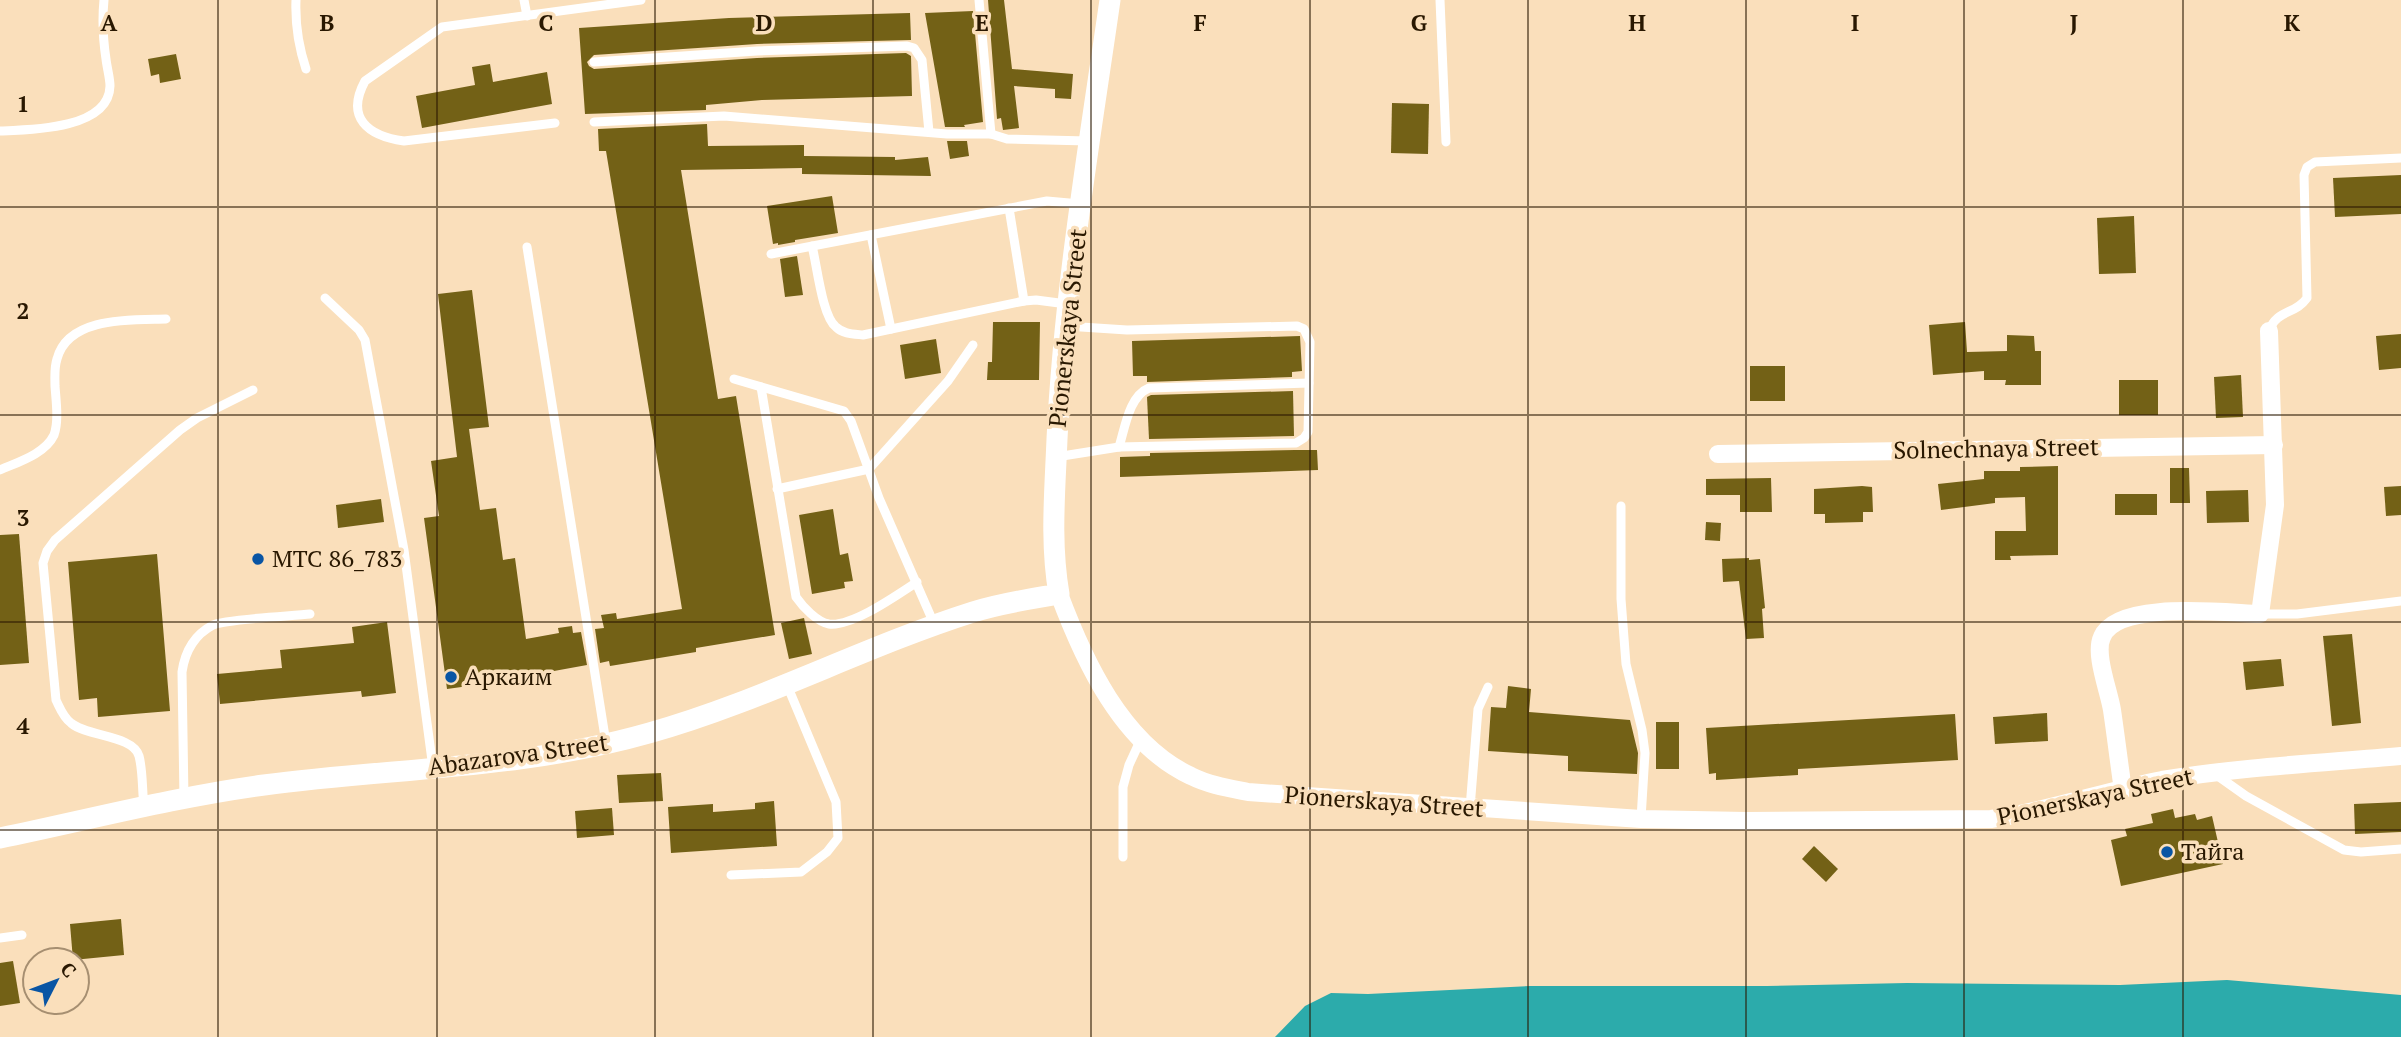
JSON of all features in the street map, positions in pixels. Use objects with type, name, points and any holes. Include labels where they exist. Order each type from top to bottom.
[{"type":"street","name":"Pionerskaya Street","points":[[1110,0],[1067,304],[1056,457],[1053,559],[1059,594],[1070,624],[1108,697],[1141,739],[1173,766],[1218,786],[1279,795],[1470,808],[1642,819],[1991,820],[2161,781],[2214,773],[2401,756]]},
{"type":"street","points":[[2123,790],[2111,706],[2099,649],[2107,628],[2120,620],[2144,614],[2260,614],[2274,505],[2269,331]]},
{"type":"street","name":"Solnechnaya Street","points":[[1718,454],[2274,445]]},
{"type":"street","name":"Abazarova Street","points":[[0,838],[263,785],[531,759],[606,744],[677,724],[935,626],[995,606],[1059,594]]},
{"type":"lane","points":[[0,131],[79,121],[102,109],[110,86],[103,36],[104,0]]},
{"type":"lane","points":[[296,0],[295,22],[306,69]]},
{"type":"lane","points":[[524,0],[527,16]]},
{"type":"lane","points":[[555,123],[404,141],[385,138],[370,130],[360,119],[356,107],[358,93],[365,81],[442,27],[527,16],[603,1],[641,0]]},
{"type":"lane","points":[[979,0],[991,134]]},
{"type":"lane","points":[[1440,0],[1446,142]]},
{"type":"lane","points":[[594,62],[757,51],[907,46],[914,48],[922,60],[929,132]]},
{"type":"lane","points":[[594,122],[724,116],[929,132],[991,134],[1007,139],[1090,141]]},
{"type":"lane","points":[[2269,331],[2278,315],[2295,309],[2307,298],[2304,175],[2307,167],[2315,162],[2401,158]]},
{"type":"lane","points":[[771,254],[1047,201],[1080,204]]},
{"type":"lane","points":[[1009,208],[1024,301]]},
{"type":"lane","points":[[872,235],[891,329]]},
{"type":"lane","points":[[813,246],[829,317],[836,328],[847,333],[863,335],[1024,301],[1067,304]]},
{"type":"lane","points":[[527,247],[606,744]]},
{"type":"lane","points":[[325,298],[359,330],[365,340],[404,550],[433,769]]},
{"type":"lane","points":[[0,470],[36,453],[53,435],[56,425],[55,367],[61,348],[69,338],[91,326],[166,318]]},
{"type":"lane","points":[[1056,457],[1119,447],[1296,443],[1308,432],[1309,335],[1304,329],[1297,326],[1127,330],[1065,326]]},
{"type":"lane","points":[[777,489],[869,469],[948,381],[973,345]]},
{"type":"lane","points":[[734,379],[844,411],[851,421],[935,626]]},
{"type":"lane","points":[[1119,447],[1134,402],[1149,388],[1309,383]]},
{"type":"lane","points":[[761,387],[796,597],[802,605],[822,622],[831,625],[873,610],[917,582]]},
{"type":"lane","points":[[144,808],[139,755],[135,747],[83,731],[71,724],[61,712],[56,699],[43,563],[55,540],[180,430],[197,418],[253,390]]},
{"type":"lane","points":[[1621,506],[1621,599],[1625,651],[1645,752],[1642,819]]},
{"type":"lane","points":[[2260,614],[2297,614],[2401,601]]},
{"type":"lane","points":[[184,799],[182,672],[185,655],[192,642],[215,624],[310,614]]},
{"type":"lane","points":[[731,875],[800,872],[827,852],[838,838],[836,802],[786,684]]},
{"type":"lane","points":[[1470,808],[1478,709],[1488,687]]},
{"type":"lane","points":[[1123,857],[1123,787],[1129,765],[1141,739]]},
{"type":"lane","points":[[2214,773],[2246,796],[2344,850],[2361,852],[2401,849]]},
{"type":"lane","points":[[0,938],[22,934]]},
{"type":"water","points":[[2227,980],[2401,995],[2401,1037],[1275,1037],[1305,1006],[1331,993],[1368,994],[1530,986],[1907,983],[2120,985]]},
{"type":"building","points":[[988,0],[1004,0],[1012,69],[1073,74],[1071,99],[1055,98],[1055,89],[1014,86],[1019,128],[1003,130],[1001,118],[997,119]]},
{"type":"building","points":[[973,11],[983,122],[964,125],[965,127],[945,127],[925,13]]},
{"type":"building","points":[[910,13],[911,40],[757,44],[594,55],[587,62],[594,69],[757,58],[906,53],[911,56],[912,96],[762,100],[706,105],[706,110],[585,114],[579,28],[729,18]]},
{"type":"building","points":[[176,54],[181,79],[160,83],[159,74],[151,76],[148,59]]},
{"type":"building","points":[[490,64],[493,82],[547,72],[552,104],[422,128],[416,96],[475,85],[472,67]]},
{"type":"building","points":[[1392,103],[1429,104],[1428,154],[1391,153]]},
{"type":"building","points":[[707,124],[708,146],[804,145],[804,156],[895,157],[895,160],[928,157],[931,176],[802,174],[802,168],[681,170],[718,399],[736,396],[775,635],[696,648],[696,652],[610,666],[609,661],[600,663],[595,629],[604,628],[601,615],[616,613],[617,619],[682,609],[606,151],[599,151],[598,129]]},
{"type":"building","points":[[947,141],[967,141],[969,156],[950,159]]},
{"type":"building","points":[[2401,175],[2401,214],[2335,217],[2333,178]]},
{"type":"building","points":[[832,196],[838,233],[773,244],[767,206]]},
{"type":"building","points":[[2134,216],[2136,273],[2099,274],[2097,218]]},
{"type":"building","points":[[797,256],[803,295],[785,297],[780,259]]},
{"type":"building","points":[[472,290],[489,427],[469,429],[480,510],[496,508],[503,560],[515,558],[526,639],[559,633],[558,628],[572,626],[573,633],[581,632],[587,665],[554,671],[554,674],[447,689],[424,518],[439,516],[431,461],[457,457],[438,294]]},
{"type":"building","points":[[993,322],[1040,322],[1039,380],[987,380],[988,362],[992,362]]},
{"type":"building","points":[[1965,322],[1967,352],[2007,351],[2007,335],[2034,336],[2035,351],[2041,351],[2041,385],[2005,385],[2006,380],[1984,380],[1984,371],[1933,375],[1929,325]]},
{"type":"building","points":[[2401,334],[2401,368],[2379,370],[2376,336]]},
{"type":"building","points":[[1300,336],[1302,371],[1292,372],[1292,377],[1147,382],[1147,376],[1133,376],[1132,341]]},
{"type":"building","points":[[936,339],[941,373],[905,379],[900,345]]},
{"type":"building","points":[[1750,366],[1785,366],[1785,401],[1750,401]]},
{"type":"building","points":[[2241,375],[2243,417],[2216,418],[2214,377]]},
{"type":"building","points":[[2119,380],[2158,380],[2158,415],[2119,415]]},
{"type":"building","points":[[1293,391],[1294,436],[1149,439],[1147,397],[1151,395]]},
{"type":"building","points":[[1317,450],[1318,470],[1120,477],[1120,457],[1150,456],[1150,453]]},
{"type":"building","points":[[2058,466],[2058,555],[2010,556],[2011,560],[1995,560],[1995,531],[2026,531],[2025,497],[1995,498],[1995,503],[1941,510],[1938,484],[1984,479],[1984,471],[2020,471],[2020,467]]},
{"type":"building","points":[[2170,468],[2189,468],[2190,503],[2170,503]]},
{"type":"building","points":[[1771,478],[1772,512],[1740,512],[1740,495],[1706,495],[1706,479]]},
{"type":"building","points":[[2401,486],[2401,515],[2386,516],[2384,487]]},
{"type":"building","points":[[1872,487],[1873,512],[1863,512],[1863,522],[1825,523],[1825,514],[1814,514],[1814,489]]},
{"type":"building","points":[[2248,490],[2249,522],[2207,523],[2206,491]]},
{"type":"building","points":[[2115,494],[2157,494],[2157,515],[2115,515]]},
{"type":"building","points":[[381,499],[384,522],[338,528],[336,505]]},
{"type":"building","points":[[833,509],[840,555],[848,553],[853,581],[844,582],[845,588],[812,594],[799,515]]},
{"type":"building","points":[[1706,522],[1721,523],[1720,541],[1705,540]]},
{"type":"building","points":[[19,534],[29,663],[0,665],[0,535]]},
{"type":"building","points":[[157,554],[170,711],[98,717],[97,698],[79,700],[68,562]]},
{"type":"building","points":[[1722,559],[1760,559],[1765,608],[1762,609],[1764,638],[1746,639],[1739,581],[1723,582]]},
{"type":"building","points":[[804,618],[812,654],[789,659],[781,623]]},
{"type":"building","points":[[387,622],[396,693],[362,697],[361,691],[220,704],[217,674],[282,668],[280,650],[354,643],[352,627]]},
{"type":"building","points":[[2352,634],[2361,723],[2332,726],[2323,636]]},
{"type":"building","points":[[2281,659],[2284,686],[2246,690],[2243,662]]},
{"type":"building","points":[[1508,686],[1531,689],[1529,712],[1630,720],[1638,753],[1637,774],[1568,771],[1568,756],[1488,751],[1491,707],[1506,708]]},
{"type":"building","points":[[2047,713],[2048,741],[1995,744],[1993,717]]},
{"type":"building","points":[[1955,714],[1958,760],[1798,769],[1798,775],[1716,780],[1716,773],[1709,774],[1706,728]]},
{"type":"building","points":[[1656,722],[1679,722],[1679,769],[1656,769]]},
{"type":"building","points":[[661,773],[663,801],[619,803],[617,775]]},
{"type":"building","points":[[774,801],[777,846],[671,853],[668,807],[713,804],[713,812],[755,809],[755,803]]},
{"type":"building","points":[[2401,802],[2401,832],[2355,834],[2354,804]]},
{"type":"building","points":[[612,808],[614,835],[577,838],[575,811]]},
{"type":"building","name":"Тайга","points":[[2173,809],[2175,818],[2195,814],[2197,820],[2212,816],[2223,864],[2121,886],[2111,840],[2127,836],[2125,829],[2153,823],[2151,814]]},
{"type":"building","points":[[1814,846],[1838,869],[1826,882],[1802,859]]},
{"type":"building","points":[[121,919],[124,955],[91,958],[91,946],[72,946],[70,924]]},
{"type":"building","points":[[13,961],[20,1003],[0,1006],[0,963]]},
{"type":"place","name":"МТС 86_783","points":[[258,559]]},
{"type":"place","name":"Аркаим","points":[[451,677]]},
{"type":"place","name":"Тайга","points":[[2167,852]]}]
